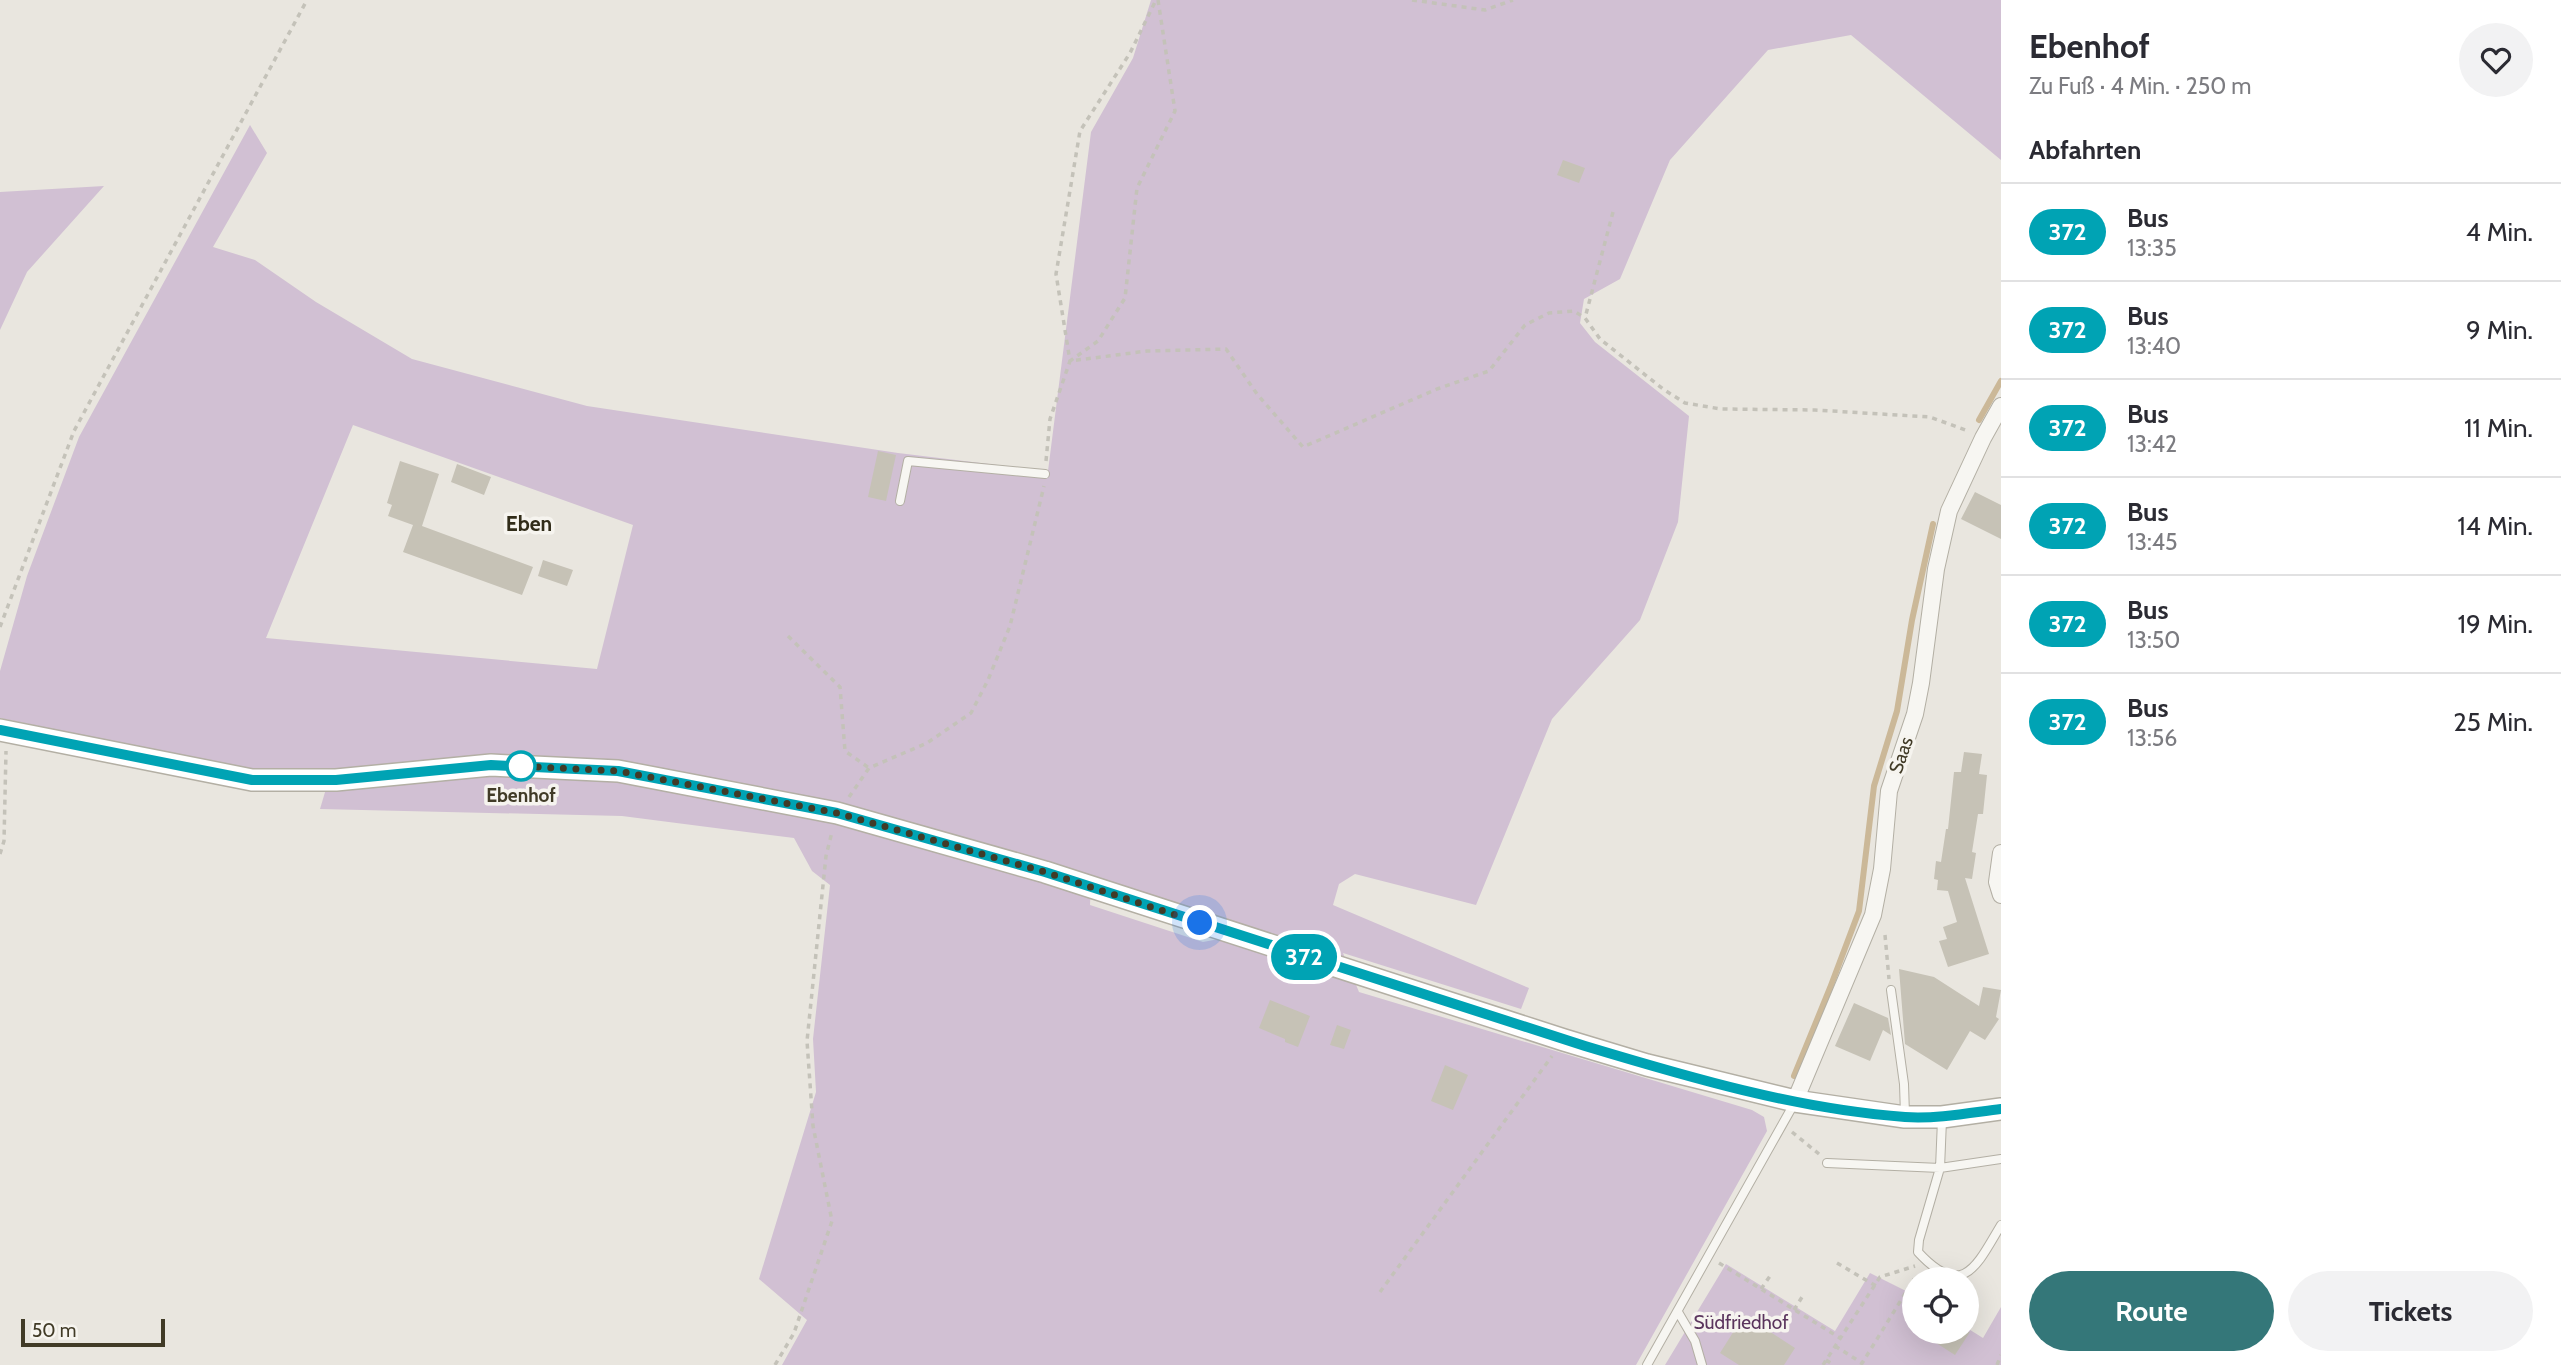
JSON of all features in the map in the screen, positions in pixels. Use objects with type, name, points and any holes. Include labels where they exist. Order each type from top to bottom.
[{"type":"street","name":"Saas","points":[[1795,1101],[1874,915],[1882,869],[1889,791],[1915,714],[1936,569],[1946,523],[1983,438],[2001,406]]},
{"type":"street","points":[[3,731],[252,780],[336,780],[491,765],[618,771],[837,813],[1045,872],[1647,1065],[1795,1101],[1905,1116],[1942,1117],[2001,1110]]},
{"type":"street","points":[[2001,853],[1997,882],[2001,895]]},
{"type":"lane","points":[[900,501],[908,461],[1045,474]]},
{"type":"lane","points":[[1891,990],[1904,1084],[1905,1116]]},
{"type":"lane","points":[[1647,1365],[1795,1101]]},
{"type":"lane","points":[[1942,1117],[1940,1168],[1918,1252],[1927,1262],[1956,1277],[1969,1273],[1980,1261],[2001,1225]]},
{"type":"lane","points":[[1827,1163],[1940,1168],[2001,1159]]},
{"type":"lane","points":[[1678,1312],[1695,1341],[1702,1365]]},
{"type":"path","points":[[0,628],[74,431],[307,0]]},
{"type":"path","points":[[1070,361],[1098,341],[1125,298],[1138,188],[1175,111],[1157,0]]},
{"type":"path","points":[[775,1365],[794,1333],[832,1221],[813,1126],[807,1041],[826,856],[837,813],[869,768],[927,743],[971,713],[1010,626],[1042,498],[1050,419],[1070,361],[1056,274],[1080,131],[1130,53],[1157,0]]},
{"type":"path","points":[[1412,0],[1485,10],[1513,0]]},
{"type":"path","points":[[1585,318],[1613,212]]},
{"type":"path","points":[[1070,361],[1147,351],[1226,349],[1257,394],[1303,447],[1437,389],[1489,371],[1525,325],[1549,313],[1574,311],[1585,318],[1600,339],[1685,403],[1721,409],[1815,410],[1930,417],[1983,438]]},
{"type":"path","points":[[788,636],[840,687],[845,751],[869,768]]},
{"type":"path","points":[[0,854],[4,841],[3,731]]},
{"type":"path","points":[[1874,915],[1885,931],[1891,990]]},
{"type":"path","points":[[1380,1292],[1564,1040]]},
{"type":"path","points":[[1783,1124],[1827,1163]]},
{"type":"path","points":[[1709,1256],[1840,1338]]},
{"type":"path","points":[[1823,1365],[1880,1278],[1927,1262]]},
{"type":"path","points":[[1837,1263],[1875,1286]]},
{"type":"path","points":[[1761,1289],[1770,1276]]},
{"type":"path","points":[[1794,1310],[1802,1297]]},
{"type":"path","points":[[1835,1346],[1861,1364],[1902,1298]]},
{"type":"path","points":[[1997,1365],[2001,1355]]},
{"type":"path","points":[[1826,1360],[1834,1365]]},
{"type":"green space","points":[[1151,0],[2001,0],[2001,160],[1851,35],[1768,50],[1670,160],[1620,279],[1584,299],[1580,323],[1595,342],[1689,416],[1678,522],[1640,620],[1552,719],[1476,905],[1355,874],[1339,884],[1333,905],[1529,988],[1521,1009],[1343,953],[1359,992],[1752,1110],[1764,1117],[1767,1131],[1636,1365],[782,1365],[807,1320],[759,1279],[816,1092],[813,1039],[830,885],[812,871],[794,838],[622,816],[320,809],[331,772],[252,770],[0,718],[0,671],[27,576],[79,437],[250,125],[267,153],[213,247],[255,260],[316,302],[412,359],[587,406],[898,453],[1048,471],[1091,132],[1133,58]],"holes":[[[353,425],[633,525],[597,669],[266,638]],[[1091,880],[1250,933],[1203,942],[1090,905]]]},
{"type":"green space","points":[[104,186],[27,272],[0,330],[0,192]]},
{"type":"green space","name":"Südfriedhof","points":[[1726,1264],[1835,1331],[1870,1273],[1902,1289],[1902,1344],[1979,1344],[1979,1336],[1983,1338],[2001,1307],[2001,1365],[1665,1365]]},
{"type":"building","points":[[1563,160],[1585,168],[1579,183],[1557,175]]},
{"type":"building","points":[[878,451],[896,455],[886,501],[868,497]]},
{"type":"building","points":[[400,461],[439,474],[422,526],[533,567],[522,595],[403,552],[413,525],[388,516],[392,505],[387,503]]},
{"type":"building","points":[[457,464],[491,477],[484,495],[451,482]]},
{"type":"building","points":[[1975,492],[2001,505],[2001,539],[1961,519]]},
{"type":"building","points":[[543,560],[573,570],[567,586],[538,576]]},
{"type":"building","points":[[1964,752],[1982,754],[1979,774],[1987,775],[1983,814],[1978,814],[1972,852],[1976,853],[1972,879],[1965,878],[1989,954],[1948,967],[1939,941],[1947,939],[1943,927],[1957,922],[1948,891],[1937,890],[1938,880],[1934,879],[1936,861],[1941,862],[1948,829],[1954,772],[1961,772]]},
{"type":"building","points":[[1899,969],[1934,977],[1979,1006],[1983,987],[2001,990],[1996,1017],[1999,1019],[1985,1040],[1970,1031],[1947,1070],[1905,1044]]},
{"type":"building","points":[[1270,1000],[1310,1016],[1298,1047],[1259,1028]]},
{"type":"building","points":[[1854,1003],[1888,1018],[1891,1035],[1883,1030],[1870,1061],[1835,1046]]},
{"type":"building","points":[[1337,1025],[1351,1030],[1344,1049],[1330,1045]]},
{"type":"building","points":[[1445,1065],[1468,1075],[1453,1110],[1431,1101]]},
{"type":"building","points":[[1744,1315],[1795,1348],[1784,1365],[1739,1365],[1720,1353]]},
{"type":"building","points":[[1938,1344],[1962,1344],[1955,1355]]},
{"type":"waterway","points":[[1979,420],[2001,381]]},
{"type":"waterway","points":[[1794,1076],[1859,911],[1874,786],[1897,711],[1912,620],[1933,524]]},
{"type":"bus line","name":"372","points":[[0,730],[252,780],[336,780],[491,765],[618,771],[837,813],[1045,872],[1458,1007],[1647,1065],[1795,1101],[1905,1116],[1942,1117],[2001,1109]]},
{"type":"place","name":"Ebenhof","points":[[521,766]]},
{"type":"district","name":"Eben","points":[[529,523]]},
{"type":"route","points":[[521,766],[517,766],[618,771],[837,813],[1045,872],[1200,923]]}]
